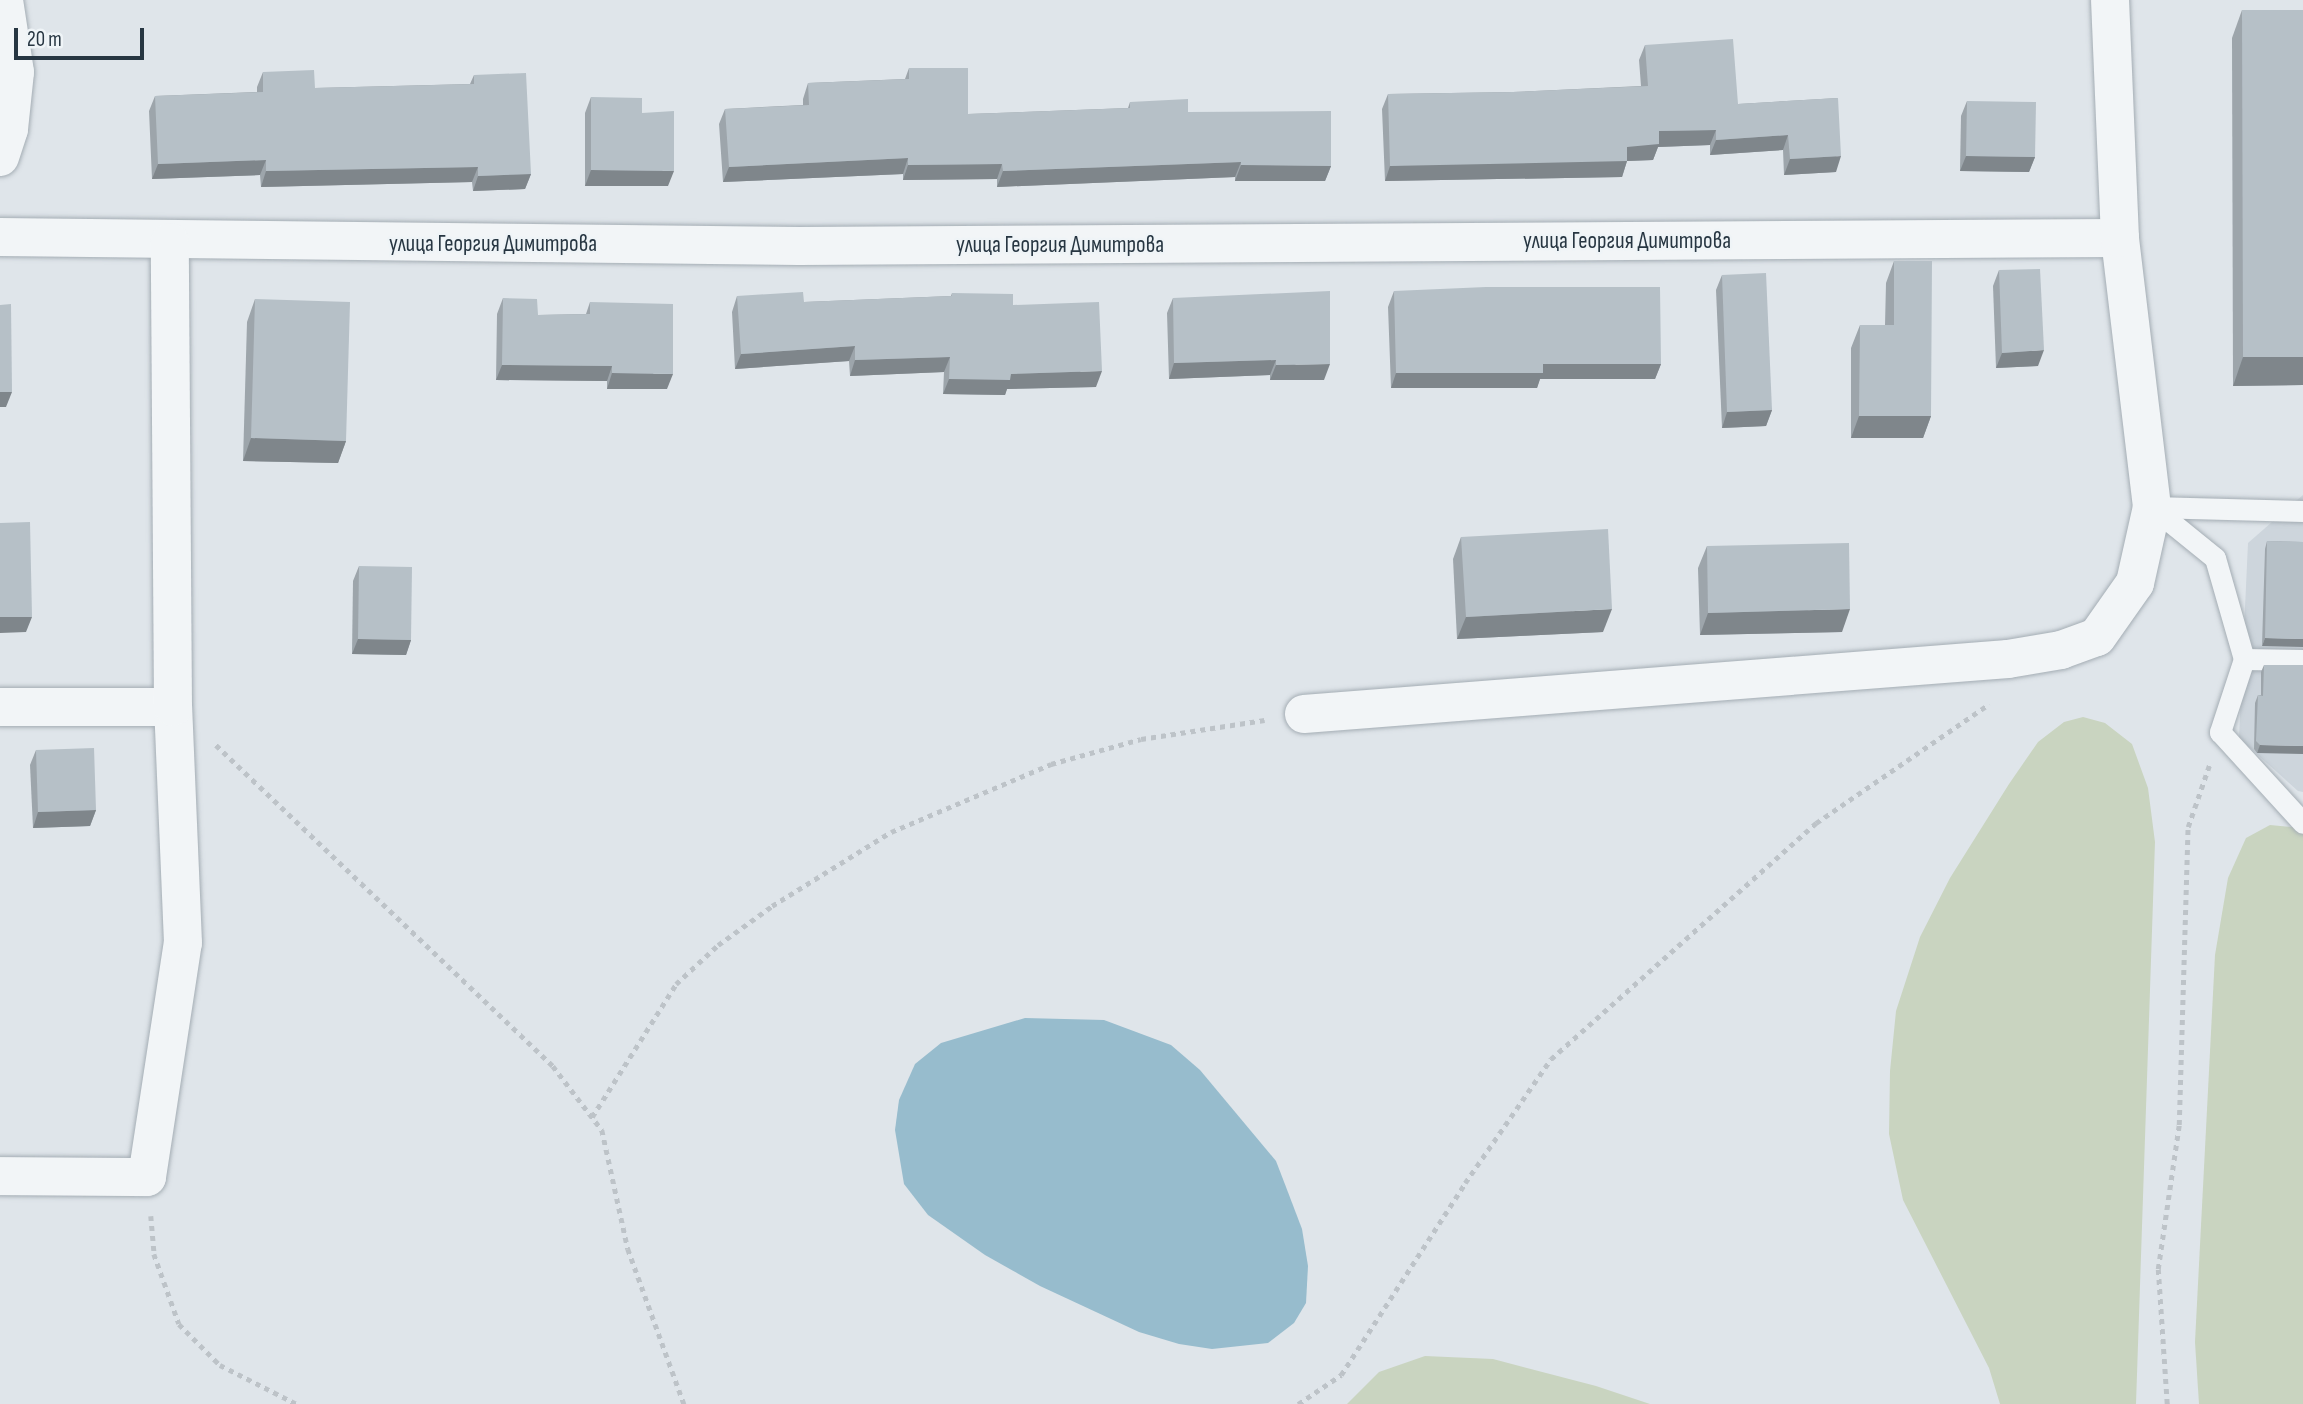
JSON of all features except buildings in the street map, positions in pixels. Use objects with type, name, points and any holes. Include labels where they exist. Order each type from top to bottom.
[{"type":"street","points":[[0,157],[9,129],[15,72],[4,0]]},
{"type":"street","points":[[1304,714],[2008,659],[2061,650],[2097,637],[2135,583],[2152,508],[2120,238],[2110,0]]},
{"type":"street","name":"улица Георгия Димитрова","points":[[0,237],[170,242],[799,246],[2120,238]]},
{"type":"street","points":[[0,1176],[147,1177],[183,943],[173,707],[170,242]]},
{"type":"street","points":[[0,707],[173,707]]},
{"type":"lane","points":[[2152,508],[2303,511]]},
{"type":"lane","points":[[2152,508],[2215,558],[2244,659],[2220,732],[2303,823]]},
{"type":"lane","points":[[2244,659],[2303,660]]},
{"type":"path","points":[[1298,1404],[1341,1375],[1458,1194],[1551,1059],[1816,823],[1932,746],[1995,700]]},
{"type":"path","points":[[173,707],[257,780],[553,1066],[602,1130],[628,1249],[684,1404]]},
{"type":"path","points":[[592,1117],[676,984],[718,945],[772,906],[891,832],[1051,764],[1141,739],[1304,714]]},
{"type":"path","points":[[2167,1404],[2158,1269],[2179,1125],[2188,827],[2220,732]]},
{"type":"path","points":[[147,1177],[154,1254],[179,1324],[220,1365],[297,1404]]},
{"type":"shaded area","points":[[2303,495],[2303,792],[2298,791],[2239,738],[2248,543]]},
{"type":"green space","points":[[2083,717],[2105,723],[2132,744],[2148,788],[2155,842],[2136,1404],[2000,1404],[1989,1368],[1903,1200],[1889,1134],[1890,1071],[1896,1011],[1920,937],[1950,878],[2009,784],[2038,742],[2064,722]]},
{"type":"green space","points":[[2270,825],[2303,828],[2303,1404],[2199,1404],[2195,1342],[2215,955],[2228,878],[2246,838]]},
{"type":"green space","points":[[1425,1356],[1493,1359],[1596,1386],[1650,1404],[1347,1404],[1379,1372]]},
{"type":"water","points":[[1025,1018],[1104,1020],[1171,1045],[1200,1070],[1276,1161],[1302,1229],[1308,1266],[1306,1303],[1294,1323],[1268,1343],[1212,1349],[1179,1344],[1139,1332],[1040,1286],[985,1255],[928,1215],[904,1184],[895,1130],[899,1100],[915,1064],[941,1043]]}]
